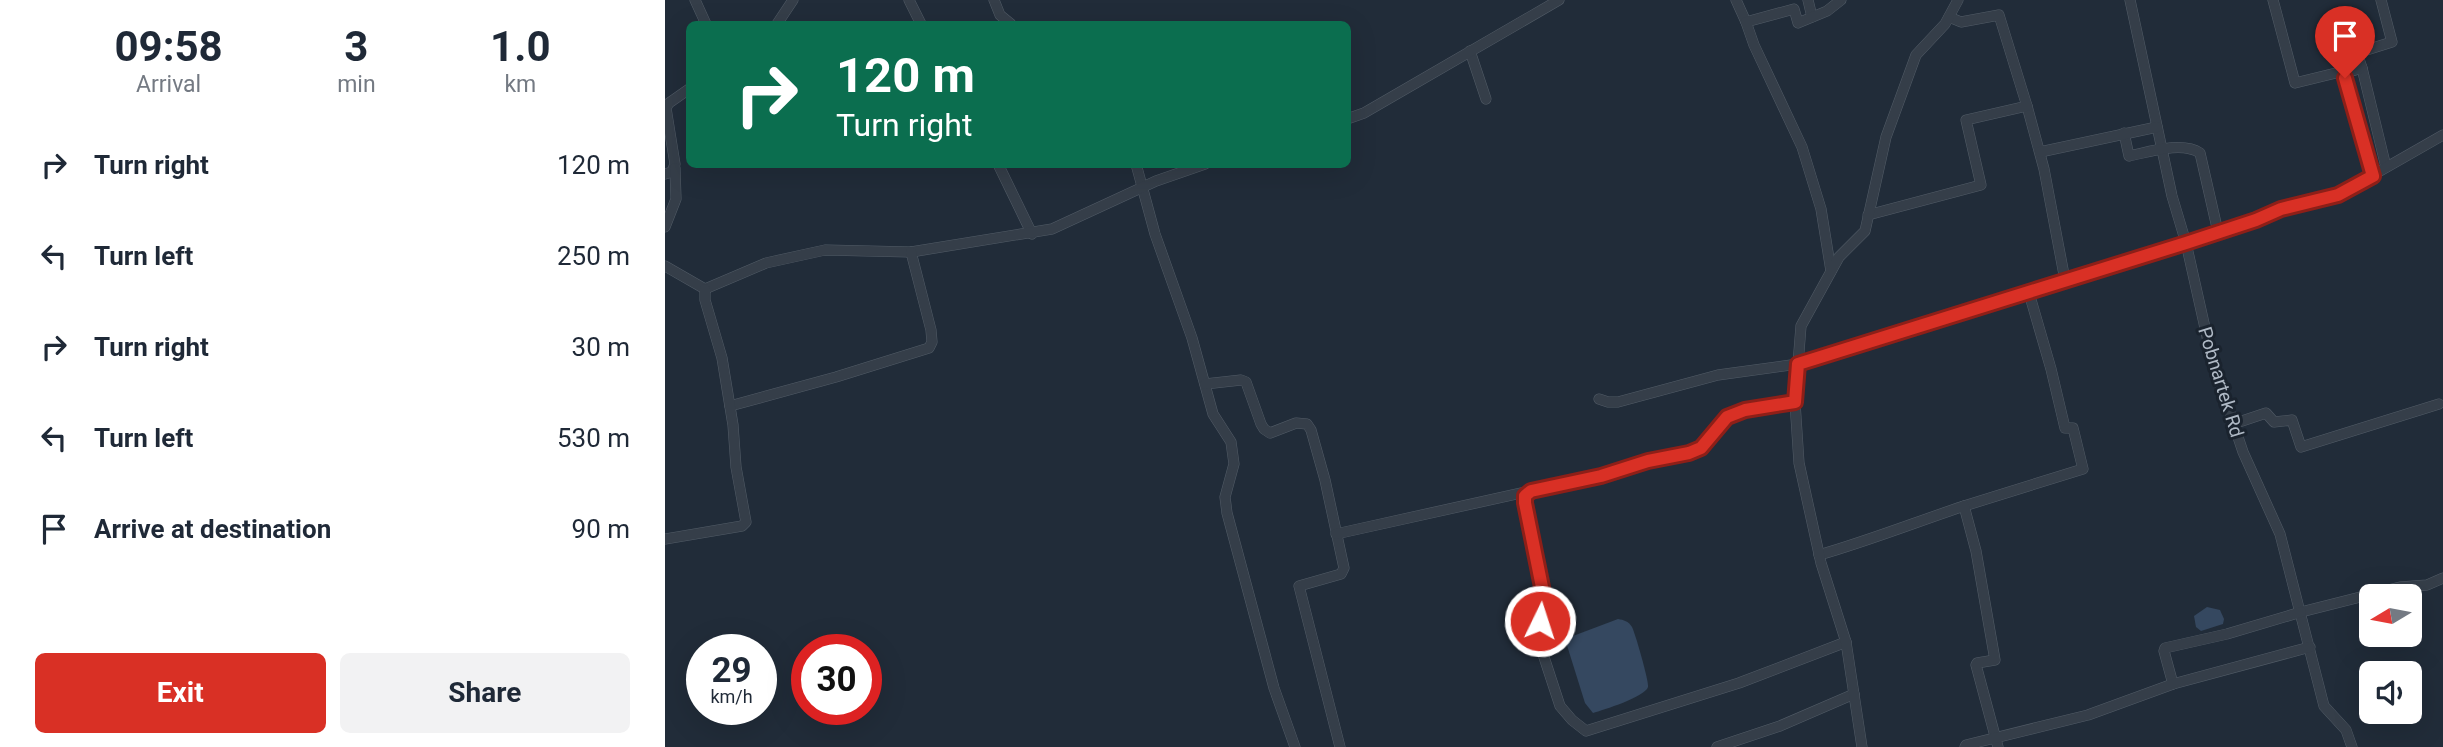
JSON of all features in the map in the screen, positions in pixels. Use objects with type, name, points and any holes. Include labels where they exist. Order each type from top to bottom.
[{"type":"street","points":[[695,0],[705,21]]},
{"type":"street","points":[[779,21],[793,0]]},
{"type":"street","points":[[909,0],[920,21]]},
{"type":"street","points":[[993,0],[1000,15],[1007,21]]},
{"type":"street","points":[[1351,117],[1364,113],[1559,0]]},
{"type":"street","points":[[1736,0],[1802,147],[1821,209],[1831,271]]},
{"type":"street","points":[[1808,0],[1812,17]]},
{"type":"street","points":[[1746,22],[1794,9],[1798,23],[1827,11],[1841,0]]},
{"type":"street","points":[[1862,747],[1846,642],[1819,555],[1798,463],[1795,402],[1801,326],[1839,257],[1865,231],[1886,136],[1916,55],[1949,17],[1958,0]]},
{"type":"street","name":"Pobnartek Rd","points":[[2130,0],[2211,359],[2243,452],[2280,534],[2324,706],[2346,730],[2351,747]]},
{"type":"street","points":[[2273,0],[2295,83],[2362,68]]},
{"type":"street","points":[[2381,0],[2392,42],[2357,53],[2386,167]]},
{"type":"street","points":[[1949,17],[1961,22],[1999,15],[2040,152],[2065,280]]},
{"type":"street","points":[[1471,51],[1486,99]]},
{"type":"street","points":[[2342,74],[2373,176]]},
{"type":"street","points":[[665,227],[676,199],[675,167],[666,108],[686,91]]},
{"type":"street","points":[[1868,215],[1981,185],[1966,120],[2028,106]]},
{"type":"street","points":[[2040,152],[2157,127]]},
{"type":"street","points":[[2124,133],[2129,156],[2189,148],[2200,153],[2218,232]]},
{"type":"street","points":[[1599,399],[1618,402],[1718,375],[1798,364],[2029,293],[2256,220],[2281,209],[2338,195],[2443,135]]},
{"type":"street","points":[[665,174],[672,172],[675,167]]},
{"type":"street","points":[[1000,168],[1032,234]]},
{"type":"street","points":[[1137,168],[1155,234],[1192,338],[1213,414],[1231,442],[1234,464],[1225,497],[1227,513],[1273,688],[1295,747]]},
{"type":"street","points":[[705,289],[750,269],[818,251],[832,249],[911,252],[964,245],[997,237],[1032,234],[1062,225],[1141,188],[1194,168]]},
{"type":"street","points":[[730,406],[929,348],[932,342],[931,330],[911,252]]},
{"type":"street","points":[[665,266],[705,289]]},
{"type":"street","points":[[665,539],[743,526],[746,522],[722,358],[705,299],[705,289]]},
{"type":"street","points":[[1819,555],[2083,469],[2073,428],[2065,428],[2029,293]]},
{"type":"street","points":[[1205,384],[1241,380],[1246,382],[1264,429],[1270,433],[1296,424],[1307,424],[1315,440],[1343,573],[1299,586],[1340,747]]},
{"type":"street","points":[[1336,534],[1601,476],[1648,461],[1689,453],[1701,448],[1727,417],[1745,410],[1795,402]]},
{"type":"street","points":[[2233,424],[2266,413],[2274,422],[2292,420],[2301,447],[2442,407]]},
{"type":"street","points":[[1531,491],[1525,496],[1525,503],[1544,597],[1539,628],[1542,651],[1560,706],[1586,731],[1739,683],[1846,642]]},
{"type":"street","points":[[1964,506],[1976,551],[1995,660],[1976,665],[1997,742]]},
{"type":"street","points":[[2173,684],[2165,648],[2400,587],[2427,585],[2443,578]]},
{"type":"street","points":[[1965,747],[1997,742],[2088,715],[2173,684],[2310,647]]},
{"type":"street","points":[[1717,747],[1811,713],[1854,694]]},
{"type":"water","points":[[2207,607],[2220,610],[2223,624],[2201,631],[2196,627],[2194,616]]},
{"type":"water","points":[[1618,619],[1626,621],[1632,627],[1648,687],[1632,699],[1593,713],[1585,703],[1565,639]]},
{"type":"route","points":[[1540,621],[1544,597],[1525,503],[1525,496],[1531,491],[1601,476],[1701,448],[1727,417],[1735,413],[1795,402],[1798,364],[2186,243],[2281,209],[2347,192],[2373,176],[2345,78]]}]
